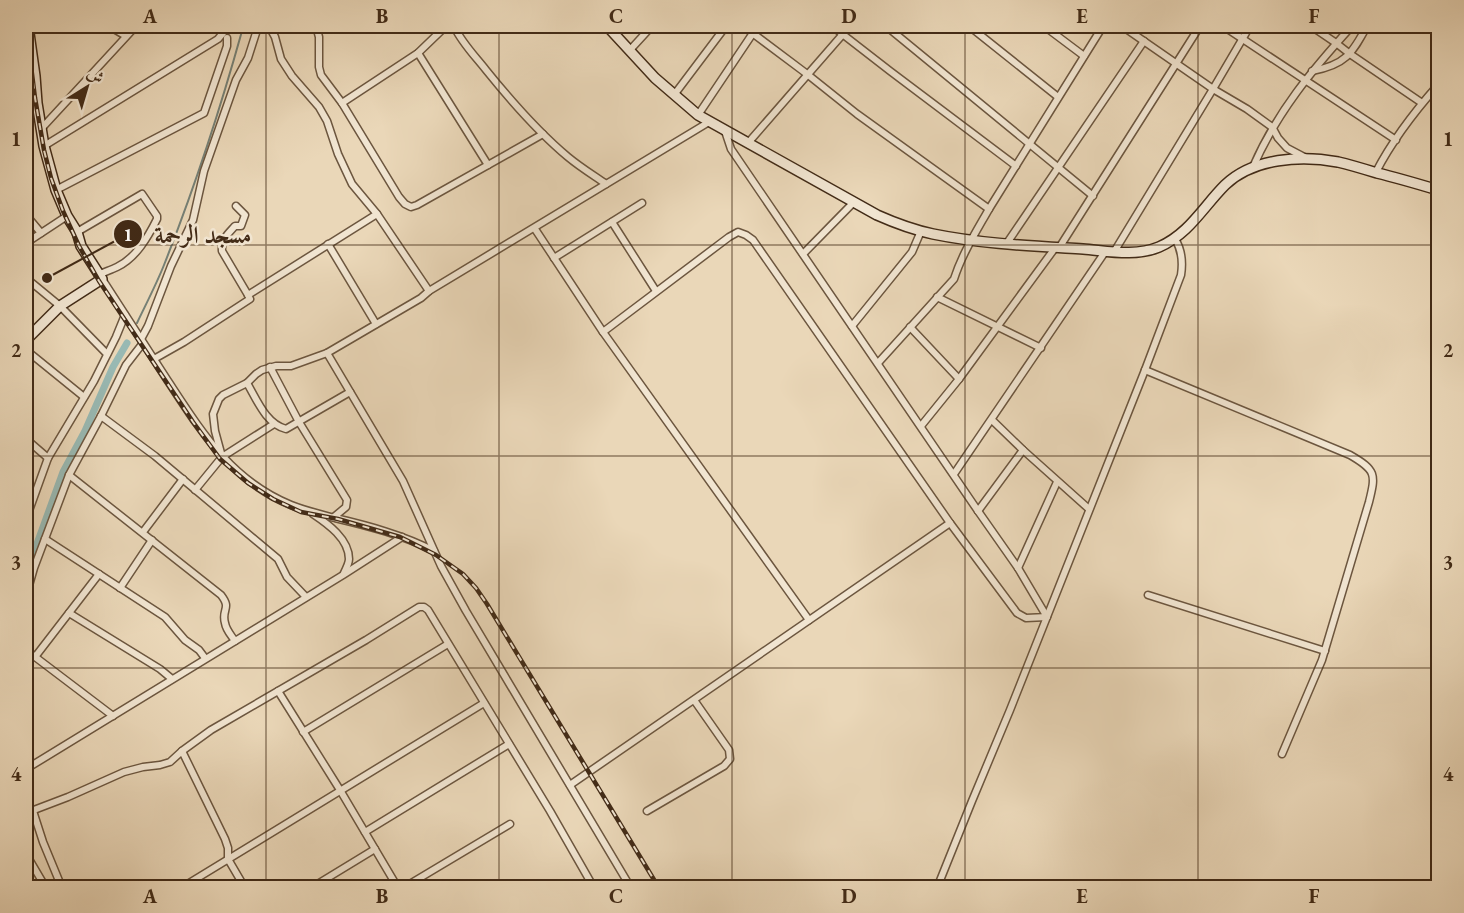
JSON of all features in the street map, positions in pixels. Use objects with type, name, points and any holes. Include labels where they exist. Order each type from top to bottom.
[{"type":"street","points":[[28,26],[44,146],[56,190],[77,232],[81,246],[194,421],[222,457],[257,487],[283,502],[310,513],[332,528],[343,541],[349,559],[344,575]]},
{"type":"street","points":[[109,26],[126,36]]},
{"type":"street","points":[[41,129],[136,26]]},
{"type":"street","points":[[44,146],[218,39],[223,33],[224,26]]},
{"type":"street","points":[[26,596],[69,475],[126,365],[142,341],[171,266],[193,220],[204,171],[233,87],[248,58],[256,33],[255,26]]},
{"type":"street","points":[[269,26],[275,37],[281,59],[323,114],[352,184],[377,214],[429,291]]},
{"type":"street","points":[[316,26],[319,37],[321,75],[342,103],[399,198],[411,207],[543,134]]},
{"type":"street","points":[[342,103],[418,53],[446,26]]},
{"type":"street","points":[[454,26],[478,60],[543,134],[569,157],[606,184]]},
{"type":"street","points":[[607,26],[655,78],[698,115],[853,203],[890,221],[921,231],[971,240],[1057,248],[1110,252],[1144,251],[1174,239],[1235,177],[1253,167],[1277,161],[1335,162],[1438,190]]},
{"type":"street","points":[[630,50],[652,26]]},
{"type":"street","points":[[674,95],[726,26]]},
{"type":"street","points":[[743,26],[856,114],[988,209]]},
{"type":"street","points":[[832,26],[1016,166]]},
{"type":"street","points":[[748,143],[850,26]]},
{"type":"street","points":[[886,26],[1093,196]]},
{"type":"street","points":[[969,26],[1058,97]]},
{"type":"street","points":[[1044,26],[1084,56]]},
{"type":"street","points":[[878,363],[954,279],[958,266],[988,209],[1103,26]]},
{"type":"street","points":[[1122,26],[1213,89],[1247,109],[1272,127],[1287,148],[1310,160]]},
{"type":"street","points":[[921,426],[1057,248],[1093,196],[1200,26]]},
{"type":"street","points":[[1223,26],[1396,140]]},
{"type":"street","points":[[954,474],[1110,252],[1250,26]]},
{"type":"street","points":[[1311,26],[1422,103]]},
{"type":"street","points":[[1253,167],[1272,127],[1312,71],[1352,26]]},
{"type":"street","points":[[1312,71],[1329,68],[1342,62],[1350,54],[1367,26]]},
{"type":"street","points":[[698,115],[753,33]]},
{"type":"street","points":[[56,190],[204,113],[227,46],[227,38]]},
{"type":"street","points":[[1007,243],[1144,40]]},
{"type":"street","points":[[418,53],[488,165]]},
{"type":"street","points":[[26,67],[35,76]]},
{"type":"street","points":[[1376,172],[1422,103],[1438,85]]},
{"type":"street","points":[[26,87],[36,99]]},
{"type":"street","points":[[26,112],[36,99]]},
{"type":"street","points":[[222,457],[213,414],[223,395],[247,383],[256,374],[270,367],[291,366],[327,353],[709,122]]},
{"type":"street","points":[[724,131],[731,149],[1018,568],[1047,617]]},
{"type":"street","points":[[26,340],[60,306],[127,260],[147,239],[157,216],[142,194],[77,232]]},
{"type":"street","points":[[554,258],[642,203]]},
{"type":"street","points":[[803,254],[853,203]]},
{"type":"street","points":[[154,359],[250,299],[222,251],[221,243],[226,235],[235,226],[241,226],[245,215],[236,206]]},
{"type":"street","points":[[248,295],[377,214]]},
{"type":"street","points":[[26,215],[41,233]]},
{"type":"street","points":[[26,243],[67,216]]},
{"type":"street","points":[[612,222],[656,291]]},
{"type":"street","points":[[535,229],[603,332],[809,620]]},
{"type":"street","points":[[852,326],[912,252],[921,231]]},
{"type":"street","points":[[603,332],[734,234],[742,233],[750,237],[950,523],[1017,613],[1026,618],[1047,617]]},
{"type":"street","points":[[937,888],[1010,711],[1181,275],[1182,258],[1178,243],[1174,239]]},
{"type":"street","points":[[328,244],[376,324]]},
{"type":"street","points":[[26,278],[60,306],[107,354]]},
{"type":"street","points":[[937,297],[1041,348]]},
{"type":"street","points":[[26,518],[48,458],[94,381],[125,315]]},
{"type":"street","points":[[910,327],[959,379]]},
{"type":"street","points":[[26,350],[84,398]]},
{"type":"street","points":[[327,353],[403,481],[441,566],[466,611],[631,888]]},
{"type":"street","points":[[270,367],[299,422],[347,500],[346,507],[334,517]]},
{"type":"street","points":[[1145,370],[1350,455],[1366,464],[1372,471],[1374,483],[1325,651],[1282,754]]},
{"type":"street","points":[[247,383],[274,424],[286,429],[350,392]]},
{"type":"street","points":[[101,416],[155,456],[278,559],[287,578],[306,597]]},
{"type":"street","points":[[992,420],[1089,509]]},
{"type":"street","points":[[195,490],[222,457],[274,424]]},
{"type":"street","points":[[26,439],[48,458]]},
{"type":"street","points":[[978,511],[1023,450]]},
{"type":"street","points":[[69,475],[221,595],[226,601],[227,608],[224,614],[226,627],[235,641]]},
{"type":"street","points":[[143,532],[183,479]]},
{"type":"street","points":[[1018,568],[1057,482]]},
{"type":"street","points":[[310,513],[334,517],[402,537],[434,551]]},
{"type":"street","points":[[570,785],[950,523]]},
{"type":"street","points":[[26,769],[344,575],[402,537]]},
{"type":"street","points":[[45,539],[165,617],[205,658]]},
{"type":"street","points":[[120,588],[152,540]]},
{"type":"street","points":[[35,657],[99,574]]},
{"type":"street","points":[[1148,595],[1325,651]]},
{"type":"street","points":[[26,813],[124,772],[170,762],[212,730],[419,607],[424,607],[428,610],[594,888]]},
{"type":"street","points":[[69,613],[160,669],[172,679]]},
{"type":"street","points":[[303,732],[448,644]]},
{"type":"street","points":[[26,650],[113,716]]},
{"type":"street","points":[[278,691],[400,888],[510,824]]},
{"type":"street","points":[[647,811],[724,766],[730,759],[729,750],[694,700]]},
{"type":"street","points":[[181,888],[484,703]]},
{"type":"street","points":[[365,832],[509,744]]},
{"type":"street","points":[[182,751],[225,839],[228,859],[245,888]]},
{"type":"street","points":[[33,811],[62,888]]},
{"type":"street","points":[[311,888],[375,849]]},
{"type":"street","points":[[26,854],[46,888]]},
{"type":"waterway","points":[[137,323],[164,265],[196,178],[234,61],[242,31],[241,26]]},
{"type":"waterway","points":[[26,574],[63,472],[85,431],[113,367],[127,343]]},
{"type":"railway","points":[[26,26],[44,150],[63,211],[99,281],[220,459],[248,483],[273,499],[301,512],[338,519],[400,537],[436,555],[463,574],[487,604],[659,888]]},
{"type":"place","name":"مسجد الرحمة","points":[[47,278]]}]
